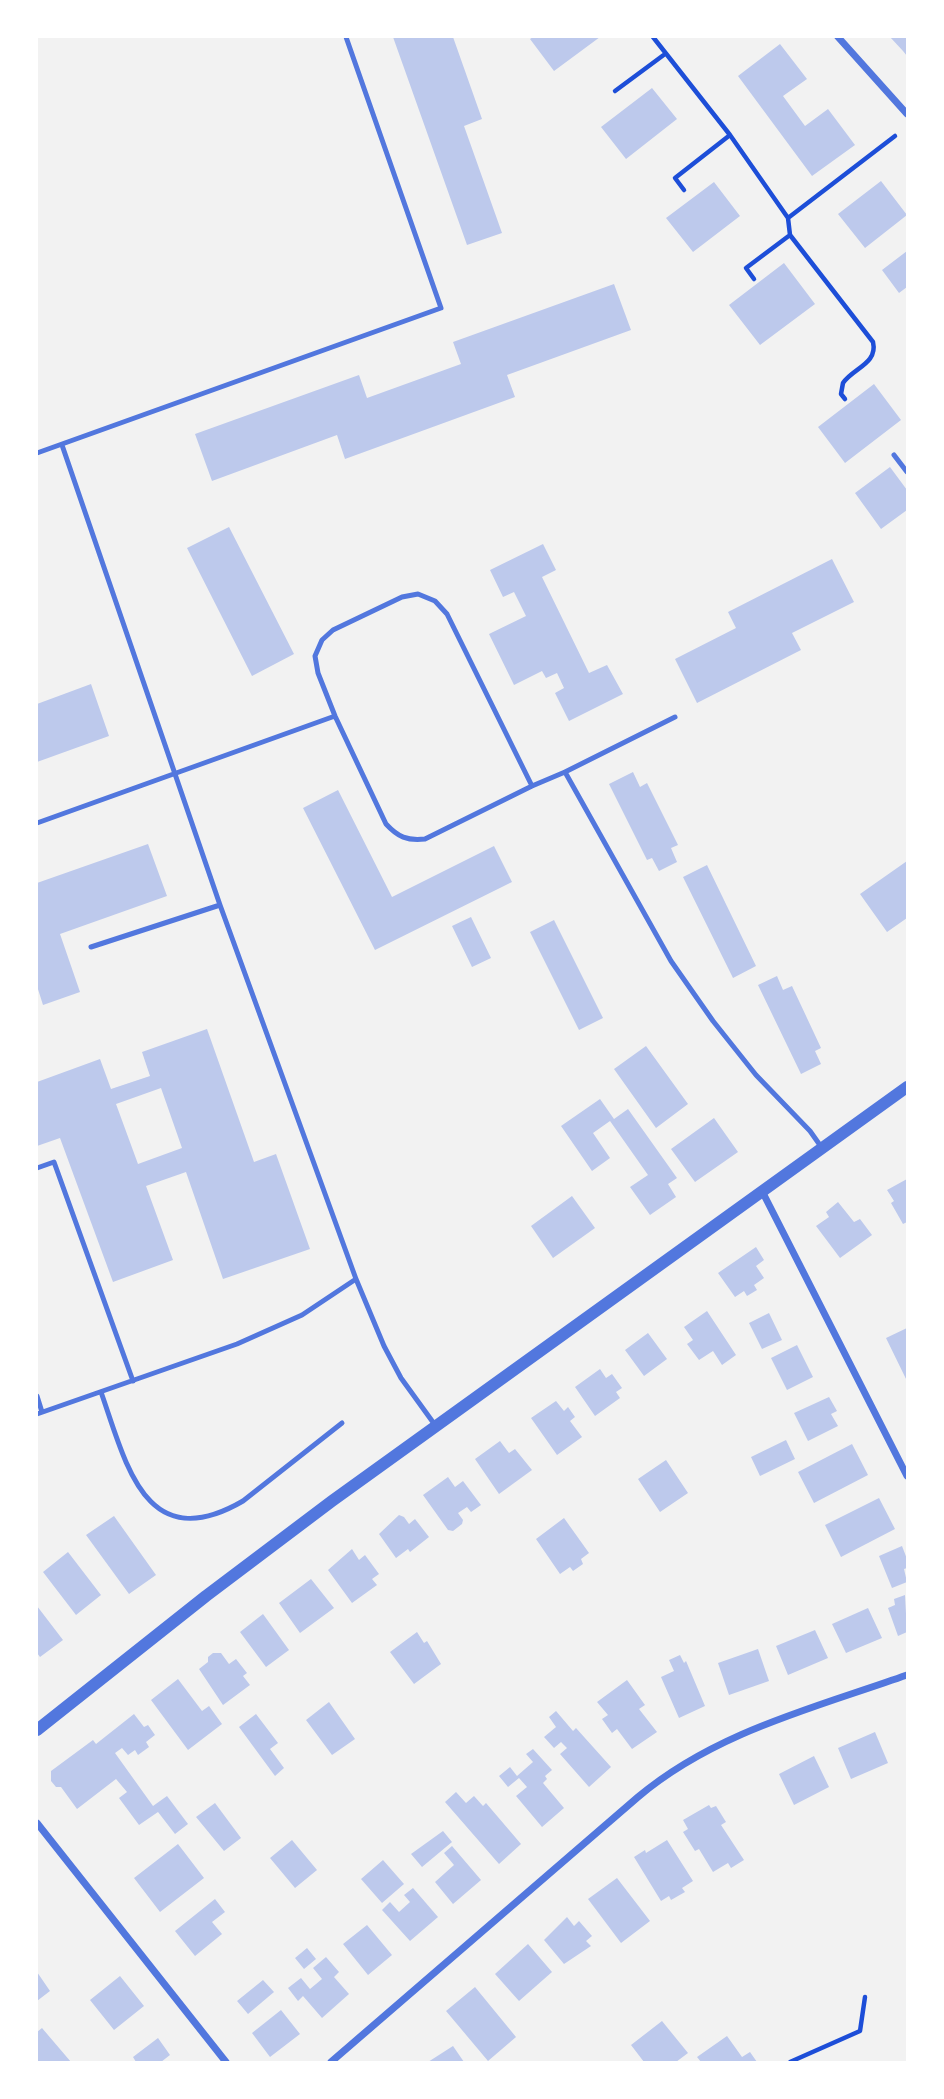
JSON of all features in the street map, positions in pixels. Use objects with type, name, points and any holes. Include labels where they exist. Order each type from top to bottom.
[{"type":"street","points":[[838,37],[907,114]]},
{"type":"street","points":[[37,1730],[206,1596],[907,1087]]},
{"type":"street","points":[[762,1191],[907,1476]]},
{"type":"street","points":[[331,2062],[669,1773],[692,1758],[742,1733],[907,1675]]},
{"type":"street","points":[[37,1823],[226,2062]]},
{"type":"lane","points":[[37,453],[441,308],[346,37]]},
{"type":"lane","points":[[62,445],[220,905],[356,1279],[384,1346],[401,1378],[436,1427]]},
{"type":"lane","points":[[894,455],[907,472]]},
{"type":"lane","points":[[531,786],[447,614],[435,601],[418,594],[401,597],[334,630],[322,640],[316,656],[318,673],[335,716],[386,824],[397,835],[410,841],[425,839],[676,717]]},
{"type":"lane","points":[[37,823],[335,716]]},
{"type":"lane","points":[[565,772],[671,961],[755,1075],[810,1131],[822,1148]]},
{"type":"lane","points":[[91,947],[220,905]]},
{"type":"lane","points":[[37,1168],[54,1162],[133,1381]]},
{"type":"lane","points":[[37,1396],[39,1413],[237,1344],[302,1315],[356,1279]]},
{"type":"lane","points":[[101,1392],[133,1478],[145,1496],[164,1514],[178,1517],[206,1516],[229,1509],[243,1501],[342,1423]]},
{"type":"path","points":[[653,37],[730,135],[788,218],[790,235],[873,342],[873,357],[843,383],[841,394],[845,399]]},
{"type":"path","points":[[615,91],[665,54]]},
{"type":"path","points":[[684,190],[676,178],[730,135]]},
{"type":"path","points":[[788,218],[895,135]]},
{"type":"path","points":[[754,279],[746,268],[790,235]]},
{"type":"path","points":[[790,2062],[860,2031],[865,1997]]},
{"type":"building","points":[[393,37],[453,37],[482,119],[464,126],[502,233],[467,245]]},
{"type":"building","points":[[600,37],[554,71],[530,39]]},
{"type":"building","points":[[890,37],[907,37],[907,56],[903,51]]},
{"type":"building","points":[[780,44],[807,79],[783,96],[805,126],[828,109],[855,145],[812,176],[738,76]]},
{"type":"building","points":[[652,88],[677,119],[626,159],[601,127]]},
{"type":"building","points":[[881,181],[907,215],[865,248],[838,214]]},
{"type":"building","points":[[714,182],[740,216],[693,252],[666,218]]},
{"type":"building","points":[[907,251],[907,287],[899,293],[882,270]]},
{"type":"building","points":[[784,263],[815,304],[760,345],[729,305]]},
{"type":"building","points":[[614,284],[631,330],[507,375],[515,397],[345,459],[337,435],[212,481],[195,434],[359,375],[367,398],[461,364],[453,342]]},
{"type":"building","points":[[874,384],[901,420],[845,463],[818,427]]},
{"type":"building","points":[[890,467],[907,490],[907,510],[881,529],[855,493]]},
{"type":"building","points":[[229,527],[294,654],[252,676],[187,548]]},
{"type":"building","points":[[543,544],[556,570],[542,577],[589,673],[607,665],[623,694],[569,721],[555,693],[564,688],[557,673],[546,678],[542,671],[514,685],[489,634],[526,616],[514,592],[503,597],[490,570]]},
{"type":"building","points":[[832,559],[854,602],[792,633],[801,650],[697,703],[675,659],[736,628],[728,612]]},
{"type":"building","points":[[91,684],[109,736],[37,762],[37,704]]},
{"type":"building","points":[[633,772],[640,787],[647,783],[678,845],[671,848],[677,862],[659,871],[652,858],[647,860],[609,784]]},
{"type":"building","points":[[338,790],[392,897],[494,846],[512,882],[375,950],[303,808]]},
{"type":"building","points":[[148,844],[167,896],[60,934],[80,992],[43,1005],[37,986],[37,883]]},
{"type":"building","points":[[907,861],[907,918],[887,932],[860,894]]},
{"type":"building","points":[[707,865],[756,966],[733,978],[683,877]]},
{"type":"building","points":[[471,917],[491,958],[472,967],[452,926]]},
{"type":"building","points":[[554,920],[603,1018],[579,1030],[530,932]]},
{"type":"building","points":[[777,976],[783,990],[792,986],[821,1048],[815,1051],[821,1064],[801,1074],[758,985]]},
{"type":"building","points":[[207,1029],[254,1162],[276,1154],[310,1249],[223,1279],[186,1172],[146,1186],[173,1260],[113,1282],[60,1138],[37,1146],[37,1082],[100,1059],[111,1089],[150,1076],[142,1052]],"holes":[[[161,1088],[182,1148],[138,1164],[116,1104]]]},
{"type":"building","points":[[646,1046],[688,1104],[656,1128],[614,1069]]},
{"type":"building","points":[[600,1099],[614,1119],[628,1109],[677,1178],[668,1184],[676,1197],[650,1215],[630,1187],[648,1175],[610,1121],[593,1133],[610,1158],[592,1171],[561,1126]]},
{"type":"building","points":[[714,1118],[738,1152],[695,1182],[671,1149]]},
{"type":"building","points":[[907,1179],[907,1222],[903,1224],[887,1190]]},
{"type":"building","points":[[572,1196],[595,1228],[553,1258],[531,1226]]},
{"type":"building","points":[[838,1202],[854,1222],[860,1219],[872,1235],[840,1258],[816,1226],[829,1217],[826,1212]]},
{"type":"building","points":[[756,1247],[764,1260],[756,1266],[764,1278],[754,1285],[757,1290],[747,1296],[744,1291],[735,1297],[718,1273]]},
{"type":"building","points":[[707,1311],[736,1355],[722,1365],[713,1351],[699,1360],[687,1344],[693,1340],[684,1327]]},
{"type":"building","points":[[769,1313],[782,1340],[762,1349],[749,1323]]},
{"type":"building","points":[[907,1328],[907,1381],[886,1338]]},
{"type":"building","points":[[648,1333],[667,1359],[644,1376],[625,1350]]},
{"type":"building","points":[[797,1345],[813,1377],[787,1390],[771,1358]]},
{"type":"building","points":[[600,1369],[606,1378],[612,1374],[622,1388],[616,1392],[620,1398],[595,1416],[575,1387]]},
{"type":"building","points":[[829,1397],[837,1411],[831,1414],[838,1426],[808,1441],[794,1413]]},
{"type":"building","points":[[556,1401],[564,1411],[568,1407],[575,1417],[570,1421],[582,1437],[557,1455],[531,1418]]},
{"type":"building","points":[[786,1440],[795,1459],[760,1476],[751,1457]]},
{"type":"building","points":[[500,1441],[509,1453],[515,1449],[532,1470],[499,1494],[475,1459]]},
{"type":"building","points":[[852,1444],[868,1475],[814,1503],[798,1472]]},
{"type":"building","points":[[666,1460],[688,1493],[660,1512],[638,1479]]},
{"type":"building","points":[[448,1477],[455,1487],[463,1481],[481,1505],[471,1512],[467,1507],[458,1513],[463,1520],[462,1524],[453,1531],[448,1530],[423,1495]]},
{"type":"building","points":[[879,1498],[895,1529],[841,1557],[825,1525]]},
{"type":"building","points":[[399,1515],[409,1524],[415,1519],[429,1537],[410,1552],[408,1549],[396,1558],[379,1534]]},
{"type":"building","points":[[114,1516],[156,1575],[129,1594],[86,1535]]},
{"type":"building","points":[[564,1518],[589,1553],[581,1559],[583,1564],[573,1571],[570,1567],[560,1574],[536,1539]]},
{"type":"building","points":[[902,1546],[907,1559],[907,1568],[904,1569],[907,1582],[892,1588],[879,1556]]},
{"type":"building","points":[[352,1549],[359,1560],[365,1555],[379,1574],[372,1579],[377,1585],[352,1603],[328,1570]]},
{"type":"building","points":[[68,1552],[101,1595],[76,1615],[43,1572]]},
{"type":"building","points":[[311,1579],[334,1608],[300,1633],[279,1603]]},
{"type":"building","points":[[905,1595],[907,1632],[898,1636],[888,1608],[895,1605],[894,1599]]},
{"type":"building","points":[[37,1606],[63,1640],[40,1657],[37,1653]]},
{"type":"building","points":[[868,1608],[882,1638],[846,1653],[832,1624]]},
{"type":"building","points":[[263,1614],[289,1650],[266,1667],[240,1632]]},
{"type":"building","points":[[815,1630],[828,1658],[788,1675],[776,1646]]},
{"type":"building","points":[[417,1632],[424,1643],[427,1641],[441,1664],[414,1684],[390,1652]]},
{"type":"building","points":[[758,1649],[769,1681],[729,1695],[718,1663]]},
{"type":"building","points":[[213,1653],[221,1653],[229,1664],[236,1659],[247,1673],[243,1676],[250,1685],[223,1705],[199,1669],[208,1662],[208,1657]]},
{"type":"building","points":[[680,1655],[684,1663],[686,1661],[705,1706],[679,1718],[661,1677],[674,1671],[669,1660]]},
{"type":"building","points":[[178,1679],[202,1711],[209,1706],[222,1724],[188,1750],[151,1700]]},
{"type":"building","points":[[627,1680],[645,1705],[639,1709],[657,1732],[632,1749],[617,1729],[612,1733],[602,1719],[608,1715],[597,1702]]},
{"type":"building","points":[[329,1702],[355,1739],[332,1755],[306,1720]]},
{"type":"building","points":[[556,1711],[573,1731],[576,1728],[611,1767],[589,1787],[560,1754],[567,1748],[561,1742],[554,1748],[544,1737],[556,1727],[549,1717]]},
{"type":"building","points":[[134,1714],[144,1727],[148,1725],[155,1735],[146,1742],[149,1747],[138,1755],[135,1750],[128,1755],[122,1748],[115,1753],[153,1806],[167,1796],[188,1824],[175,1834],[158,1812],[139,1825],[119,1798],[127,1792],[116,1779],[77,1809],[61,1787],[56,1787],[51,1781],[51,1771],[93,1740],[96,1744]]},
{"type":"building","points":[[256,1714],[278,1743],[270,1749],[284,1768],[275,1776],[239,1727]]},
{"type":"building","points":[[875,1732],[888,1763],[851,1779],[838,1748]]},
{"type":"building","points":[[533,1749],[552,1770],[545,1776],[547,1779],[543,1783],[564,1808],[542,1827],[516,1796],[527,1787],[519,1778],[508,1787],[499,1776],[510,1767],[517,1776],[533,1762],[526,1754]]},
{"type":"building","points":[[814,1756],[829,1787],[794,1805],[779,1774]]},
{"type":"building","points":[[456,1792],[466,1803],[474,1796],[483,1806],[486,1803],[521,1844],[499,1864],[445,1802]]},
{"type":"building","points":[[215,1803],[241,1838],[224,1851],[196,1817]]},
{"type":"building","points":[[709,1805],[711,1808],[716,1806],[726,1822],[721,1825],[744,1860],[731,1868],[728,1863],[713,1872],[699,1849],[695,1851],[683,1832],[688,1829],[683,1820]]},
{"type":"building","points":[[443,1831],[452,1842],[422,1867],[411,1854]]},
{"type":"building","points":[[292,1840],[317,1870],[295,1888],[270,1858]]},
{"type":"building","points":[[667,1840],[693,1881],[682,1888],[685,1892],[671,1900],[669,1896],[661,1901],[634,1857]]},
{"type":"building","points":[[178,1844],[204,1878],[160,1912],[134,1878]]},
{"type":"building","points":[[452,1846],[481,1880],[453,1904],[435,1882],[454,1865],[444,1853]]},
{"type":"building","points":[[383,1860],[404,1884],[382,1903],[361,1879]]},
{"type":"building","points":[[617,1878],[650,1921],[621,1943],[588,1899]]},
{"type":"building","points":[[413,1888],[438,1917],[410,1941],[382,1910],[390,1902],[399,1912],[410,1902],[404,1895]]},
{"type":"building","points":[[215,1899],[225,1912],[212,1922],[222,1934],[195,1956],[175,1931]]},
{"type":"building","points":[[567,1917],[574,1926],[579,1921],[592,1936],[586,1941],[591,1946],[564,1964],[544,1940]]},
{"type":"building","points":[[367,1925],[392,1955],[368,1975],[343,1944]]},
{"type":"building","points":[[528,1944],[552,1972],[519,2001],[495,1974]]},
{"type":"building","points":[[307,1948],[316,1959],[304,1969],[295,1958]]},
{"type":"building","points":[[326,1957],[339,1972],[334,1977],[349,1994],[322,2018],[303,1996],[298,2001],[288,1988],[301,1978],[310,1989],[322,1979],[313,1968]]},
{"type":"building","points":[[37,1972],[50,1991],[37,2001]]},
{"type":"building","points":[[120,1976],[144,2006],[114,2030],[90,2000]]},
{"type":"building","points":[[263,1980],[274,1992],[248,2014],[237,2001]]},
{"type":"building","points":[[475,1987],[516,2037],[488,2061],[446,2011]]},
{"type":"building","points":[[281,2010],[300,2034],[270,2057],[252,2033]]},
{"type":"building","points":[[662,2021],[688,2053],[676,2062],[644,2062],[631,2045]]},
{"type":"building","points":[[42,2028],[71,2062],[37,2062],[37,2032]]},
{"type":"building","points":[[727,2036],[742,2057],[750,2052],[757,2062],[701,2062],[697,2057]]},
{"type":"building","points":[[158,2038],[170,2055],[161,2062],[136,2062],[133,2057]]},
{"type":"building","points":[[453,2046],[464,2062],[428,2062]]}]
